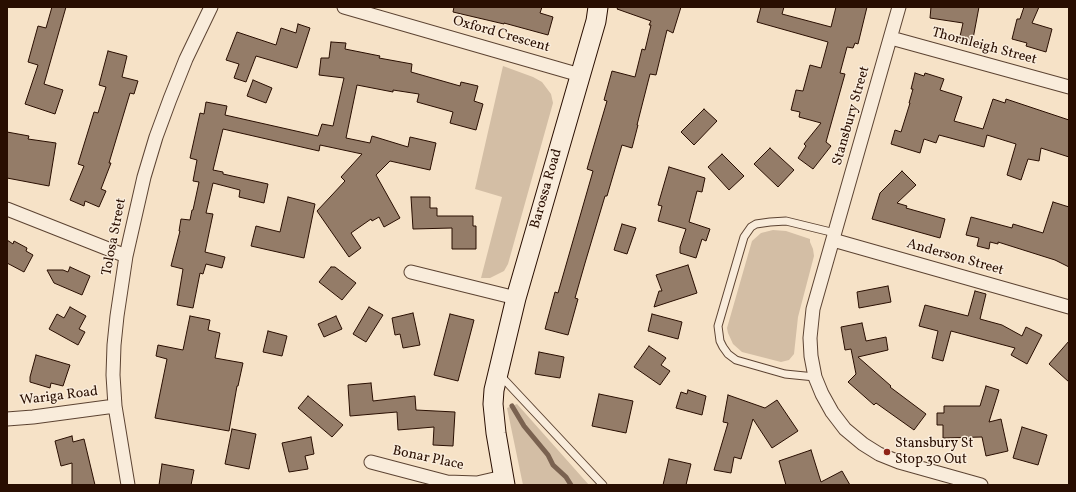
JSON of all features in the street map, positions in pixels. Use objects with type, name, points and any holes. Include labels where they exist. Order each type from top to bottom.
[{"type":"street","name":"Tolosa Street","points":[[128,485],[115,406],[113,375],[114,345],[126,256],[144,177],[156,137],[186,59],[211,7]]},
{"type":"street","name":"Oxford Crescent","points":[[344,7],[580,75]]},
{"type":"street","name":"Barossa Road","points":[[504,481],[496,432],[493,404],[494,390],[516,298],[596,21],[598,7]]},
{"type":"street","name":"Stansbury Street","points":[[899,7],[811,321],[811,356],[815,377],[832,412],[845,429],[862,444],[879,454],[899,462],[981,485]]},
{"type":"street","name":"Thornleigh Street","points":[[891,38],[1069,87]]},
{"type":"street","points":[[7,210],[126,256]]},
{"type":"street","name":"Anderson Street","points":[[834,237],[1069,307]]},
{"type":"street","points":[[410,272],[516,298]]},
{"type":"street","name":"Wariga Road","points":[[7,419],[115,406]]},
{"type":"street","name":"Bonar Place","points":[[371,462],[446,482],[477,483],[504,481]]},
{"type":"lane","points":[[815,377],[785,374],[736,360],[728,354],[723,347],[720,341],[718,326],[744,237],[751,227],[756,224],[786,221],[834,237]]},
{"type":"lane","points":[[498,372],[603,485]]},
{"type":"shaded area","points":[[503,66],[533,77],[542,82],[551,94],[553,103],[508,264],[504,271],[490,278],[481,278],[502,197],[475,189]]},
{"type":"shaded area","points":[[773,230],[786,231],[810,239],[814,256],[798,317],[794,354],[789,360],[781,362],[742,352],[733,344],[727,328],[752,241],[761,233]]},
{"type":"shaded area","points":[[517,404],[589,485],[523,485],[507,408]]},
{"type":"building","points":[[52,7],[66,7],[44,84],[63,90],[55,114],[25,104],[38,65],[28,62],[38,26],[46,28]]},
{"type":"building","points":[[454,7],[542,7],[540,13],[553,17],[548,35],[504,23],[453,12]]},
{"type":"building","points":[[618,7],[681,7],[673,33],[667,30],[656,75],[650,74],[632,148],[622,145],[607,196],[605,196],[575,298],[578,299],[568,335],[545,329],[555,292],[558,293],[593,171],[587,169],[607,101],[604,100],[612,71],[635,77],[642,49],[645,50],[651,25],[649,25],[651,21],[617,9]]},
{"type":"building","points":[[761,7],[784,7],[782,14],[831,27],[836,7],[867,7],[858,44],[855,43],[853,48],[847,47],[840,73],[845,74],[826,142],[831,146],[813,169],[798,158],[806,146],[804,144],[821,123],[799,117],[800,112],[791,110],[796,90],[803,91],[810,65],[821,68],[828,42],[757,22]]},
{"type":"building","points":[[931,7],[979,7],[972,44],[959,41],[963,23],[930,18]]},
{"type":"building","points":[[1024,7],[1039,7],[1032,23],[1052,29],[1046,52],[1026,46],[1027,43],[1012,39],[1017,19],[1020,19]]},
{"type":"building","points":[[298,24],[310,28],[297,68],[256,56],[246,82],[234,78],[239,64],[226,60],[237,32],[276,45],[281,28],[296,33]]},
{"type":"building","points":[[331,42],[346,43],[345,49],[380,56],[379,58],[412,64],[411,72],[460,86],[461,82],[478,86],[474,101],[483,104],[476,130],[450,123],[453,112],[417,102],[419,94],[393,90],[393,92],[357,85],[346,138],[370,143],[372,136],[408,147],[410,137],[436,143],[430,170],[390,161],[376,175],[400,218],[384,227],[379,217],[372,221],[371,219],[351,233],[361,248],[349,257],[317,211],[345,181],[341,177],[362,154],[320,145],[319,151],[223,129],[213,170],[223,172],[223,174],[268,184],[264,203],[239,197],[240,190],[213,183],[206,213],[213,214],[205,252],[225,257],[222,268],[206,264],[203,274],[200,273],[193,308],[177,305],[183,269],[171,266],[180,231],[181,219],[190,220],[199,182],[193,181],[197,160],[190,158],[200,113],[204,114],[206,102],[227,106],[225,115],[318,136],[322,124],[333,126],[344,78],[319,75],[321,58],[329,58]]},
{"type":"building","points":[[108,51],[127,56],[122,77],[138,81],[134,94],[130,93],[109,163],[111,163],[101,189],[106,191],[99,207],[85,201],[84,206],[70,200],[84,166],[78,164],[94,112],[98,113],[106,87],[99,85]]},
{"type":"building","points":[[915,73],[924,76],[925,73],[944,79],[940,90],[962,97],[954,121],[983,129],[993,99],[1005,103],[1006,99],[1069,120],[1069,157],[1041,148],[1039,161],[1028,159],[1021,180],[1007,175],[1016,144],[987,135],[984,147],[939,135],[936,143],[924,139],[920,153],[891,144],[895,130],[901,132],[910,103],[913,89],[911,89]]},
{"type":"building","points":[[253,80],[272,88],[266,103],[247,96]]},
{"type":"building","points":[[704,109],[717,121],[694,145],[681,132]]},
{"type":"building","points":[[7,132],[29,136],[28,139],[56,143],[49,186],[7,178]]},
{"type":"building","points":[[770,148],[794,170],[778,187],[754,164]]},
{"type":"building","points":[[722,154],[744,176],[729,190],[708,167]]},
{"type":"building","points":[[669,167],[705,178],[702,192],[697,191],[689,222],[710,229],[706,241],[702,239],[696,258],[680,253],[680,247],[686,229],[658,221],[662,206],[658,205]]},
{"type":"building","points":[[902,171],[916,185],[897,203],[907,206],[906,208],[945,219],[940,238],[872,219],[880,193]]},
{"type":"building","points":[[288,197],[315,204],[304,258],[251,246],[256,226],[280,232]]},
{"type":"building","points":[[411,197],[430,197],[430,208],[437,208],[437,216],[473,216],[473,226],[476,226],[476,249],[452,249],[452,228],[413,229]]},
{"type":"building","points":[[1053,202],[1069,207],[1069,267],[1055,260],[998,242],[998,244],[990,242],[989,249],[977,246],[979,238],[966,235],[971,217],[1012,228],[1013,224],[1043,233]]},
{"type":"building","points":[[622,224],[636,228],[627,254],[614,250]]},
{"type":"building","points":[[7,240],[13,244],[14,241],[27,248],[26,251],[33,255],[24,272],[7,263]]},
{"type":"building","points":[[688,265],[697,293],[654,307],[659,291],[662,291],[656,275]]},
{"type":"building","points":[[70,267],[90,276],[82,295],[54,283],[47,270],[63,270],[68,272]]},
{"type":"building","points":[[331,267],[335,267],[356,283],[342,300],[319,282]]},
{"type":"building","points":[[888,286],[891,302],[859,308],[857,292]]},
{"type":"building","points":[[975,291],[986,294],[980,319],[1002,325],[1022,336],[1026,327],[1042,335],[1027,364],[1011,355],[1015,348],[951,331],[943,361],[932,358],[938,331],[919,326],[925,305],[968,316]]},
{"type":"building","points":[[70,307],[86,316],[79,329],[85,332],[78,345],[49,329],[57,314],[64,318]]},
{"type":"building","points":[[369,307],[383,315],[366,342],[353,334]]},
{"type":"building","points":[[413,313],[420,345],[403,348],[400,334],[395,335],[392,318]]},
{"type":"building","points":[[450,314],[474,320],[458,381],[434,375]]},
{"type":"building","points":[[652,314],[682,322],[678,339],[648,331]]},
{"type":"building","points":[[190,316],[210,320],[208,330],[220,333],[215,358],[243,363],[237,386],[229,431],[155,418],[167,359],[156,356],[158,345],[183,350]]},
{"type":"building","points":[[336,316],[342,329],[324,337],[318,324]]},
{"type":"building","points":[[862,323],[866,341],[886,337],[888,350],[858,357],[891,386],[890,387],[926,414],[914,430],[876,403],[874,405],[848,382],[856,374],[851,349],[845,350],[841,327]]},
{"type":"building","points":[[268,331],[287,336],[282,356],[263,352]]},
{"type":"building","points":[[1069,341],[1069,382],[1049,364]]},
{"type":"building","points":[[649,346],[666,358],[661,365],[670,371],[660,385],[634,367]]},
{"type":"building","points":[[539,352],[564,357],[560,378],[535,374]]},
{"type":"building","points":[[36,355],[70,365],[63,386],[51,383],[50,388],[30,382]]},
{"type":"building","points":[[371,383],[373,401],[415,396],[416,410],[455,412],[453,446],[433,445],[434,427],[398,430],[397,412],[350,416],[348,385]]},
{"type":"building","points":[[986,386],[999,390],[989,422],[1001,419],[1008,451],[986,456],[982,437],[943,438],[943,425],[937,425],[937,413],[944,413],[944,406],[980,406]]},
{"type":"building","points":[[688,390],[706,396],[702,415],[676,408],[681,392],[687,394]]},
{"type":"building","points":[[599,394],[633,401],[626,433],[592,426]]},
{"type":"building","points":[[728,395],[765,408],[777,400],[798,431],[772,448],[753,419],[741,459],[734,457],[731,473],[714,470],[728,423],[723,422]]},
{"type":"building","points":[[308,396],[343,425],[332,437],[298,408]]},
{"type":"building","points":[[1022,427],[1047,435],[1038,465],[1013,458]]},
{"type":"building","points":[[232,429],[256,434],[249,469],[225,464]]},
{"type":"building","points":[[72,436],[73,442],[84,439],[95,485],[72,485],[72,463],[61,466],[55,441]]},
{"type":"building","points":[[311,437],[314,454],[305,456],[308,469],[289,472],[282,443]]},
{"type":"building","points":[[811,450],[821,482],[842,471],[850,485],[786,485],[779,461]]},
{"type":"building","points":[[669,459],[691,464],[686,485],[663,485]]},
{"type":"building","points":[[162,464],[194,470],[191,485],[159,485]]},
{"type":"waterway","points":[[512,406],[524,426],[548,455],[553,465],[566,477],[571,485]]},
{"type":"place","name":"Stansbury St Stop 30 Out","points":[[887,452]]}]
